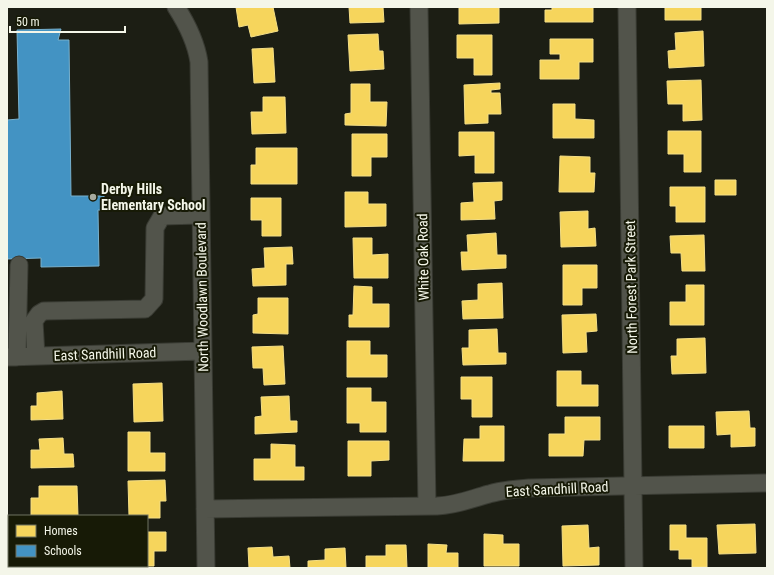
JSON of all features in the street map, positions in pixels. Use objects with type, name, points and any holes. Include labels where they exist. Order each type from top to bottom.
[{"type":"street","name":"North Woodlawn Boulevard","points":[[176,7],[188,28],[198,53],[199,62],[206,568]]},
{"type":"street","name":"White Oak Road","points":[[419,7],[427,506]]},
{"type":"street","name":"North Forest Park Street","points":[[627,7],[634,568]]},
{"type":"street","points":[[36,356],[34,321],[39,314],[44,311],[145,309],[154,299],[155,228],[162,216],[200,214]]},
{"type":"street","points":[[12,357],[19,265]]},
{"type":"street","name":"East Sandhill Road","points":[[12,357],[202,351]]},
{"type":"street","name":"East Sandhill Road","points":[[205,509],[450,505],[466,502],[502,491],[529,488],[767,483]]},
{"type":"building: Homes","points":[[236,7],[273,7],[278,31],[251,37],[248,25],[239,27]]},
{"type":"building: Homes","points":[[349,7],[383,7],[384,22],[350,23]]},
{"type":"building: Homes","points":[[459,7],[499,7],[499,23],[459,24]]},
{"type":"building: Homes","points":[[552,7],[593,7],[593,22],[545,22],[545,10],[552,10]]},
{"type":"building: Homes","points":[[665,7],[701,7],[701,20],[665,20]]},
{"type":"building: Homes","points":[[703,31],[704,66],[669,68],[668,51],[676,50],[675,33]]},
{"type":"building: Homes","points":[[378,34],[379,51],[383,51],[384,69],[350,71],[348,35]]},
{"type":"building: Homes","points":[[457,35],[492,35],[492,75],[474,75],[474,58],[457,58]]},
{"type":"building: Homes","points":[[550,39],[593,39],[593,62],[579,62],[579,79],[540,79],[540,60],[560,60],[560,54],[550,54]]},
{"type":"building: Homes","points":[[273,48],[275,82],[254,83],[252,49]]},
{"type":"building: Homes","points":[[701,80],[702,120],[683,121],[683,104],[668,104],[667,81]]},
{"type":"building: Homes","points":[[500,83],[500,89],[491,90],[491,93],[500,93],[501,114],[488,114],[488,123],[465,124],[464,85]]},
{"type":"building: Homes","points":[[351,84],[370,84],[370,102],[387,102],[386,126],[345,125],[345,114],[351,113]]},
{"type":"building: Homes","points":[[263,97],[285,97],[286,133],[252,134],[251,112],[263,112]]},
{"type":"building: Homes","points":[[553,104],[575,104],[575,119],[594,120],[594,138],[553,138]]},
{"type":"building: Homes","points":[[668,131],[701,131],[701,172],[684,172],[684,154],[668,154]]},
{"type":"building: Homes","points":[[459,132],[494,132],[494,173],[475,173],[475,155],[459,156]]},
{"type":"building: Homes","points":[[352,134],[387,134],[387,157],[371,157],[371,176],[352,176]]},
{"type":"building: Homes","points":[[256,148],[297,148],[297,184],[251,184],[251,165],[256,165]]},
{"type":"building: Homes","points":[[560,156],[590,157],[590,173],[595,173],[594,192],[559,192]]},
{"type":"building: Homes","points":[[715,180],[736,180],[736,195],[715,195]]},
{"type":"building: Homes","points":[[502,182],[502,200],[494,201],[495,219],[461,220],[461,203],[474,202],[473,183]]},
{"type":"building: Homes","points":[[670,187],[705,187],[705,222],[676,222],[676,206],[670,206]]},
{"type":"building: Homes","points":[[345,192],[368,192],[368,204],[386,204],[386,226],[345,227]]},
{"type":"building: Homes","points":[[251,198],[281,198],[281,236],[262,236],[262,220],[251,220]]},
{"type":"building: Homes","points":[[588,211],[588,229],[595,228],[596,246],[561,247],[560,212]]},
{"type":"building: Homes","points":[[496,233],[497,255],[506,255],[506,268],[462,270],[461,252],[468,252],[467,235]]},
{"type":"building: Homes","points":[[704,235],[705,271],[682,271],[681,253],[671,253],[670,236]]},
{"type":"building: Homes","points":[[353,238],[372,238],[372,255],[388,254],[388,278],[354,278]]},
{"type":"building: Homes","points":[[292,247],[293,264],[286,264],[286,285],[253,286],[252,269],[265,268],[264,248]]},
{"type":"building: Homes","points":[[563,265],[597,265],[597,288],[582,288],[582,305],[563,305]]},
{"type":"building: Homes","points":[[502,283],[503,318],[463,319],[462,301],[478,300],[478,284]]},
{"type":"building: Homes","points":[[686,285],[704,285],[704,325],[670,325],[670,302],[686,302]]},
{"type":"building: Homes","points":[[354,286],[372,287],[372,304],[389,304],[389,327],[349,327],[349,315],[353,315]]},
{"type":"building: Homes","points":[[258,298],[288,298],[288,334],[253,333],[253,315],[258,314]]},
{"type":"building: Homes","points":[[596,314],[597,331],[586,332],[587,352],[563,353],[562,315]]},
{"type":"building: Homes","points":[[497,329],[498,353],[506,353],[506,364],[463,365],[462,348],[469,348],[469,330]]},
{"type":"building: Homes","points":[[705,338],[706,373],[672,374],[671,356],[677,356],[677,339]]},
{"type":"building: Homes","points":[[347,341],[370,341],[370,355],[387,355],[387,377],[347,377]]},
{"type":"building: Homes","points":[[283,346],[285,384],[264,385],[263,368],[253,368],[252,347]]},
{"type":"building: Homes","points":[[557,371],[581,371],[581,385],[598,385],[598,406],[557,406]]},
{"type":"building: Homes","points":[[461,377],[492,377],[492,417],[472,417],[472,399],[461,399]]},
{"type":"building: Homes","points":[[162,383],[163,421],[134,422],[133,384]]},
{"type":"building: Homes","points":[[347,388],[371,388],[371,402],[386,402],[386,432],[360,432],[360,423],[347,423]]},
{"type":"building: Homes","points":[[62,391],[63,419],[31,420],[31,406],[37,406],[37,393]]},
{"type":"building: Homes","points":[[289,396],[290,421],[297,421],[297,432],[255,434],[255,417],[262,416],[261,397]]},
{"type":"building: Homes","points":[[749,411],[750,428],[755,428],[755,446],[731,447],[731,434],[717,435],[716,412]]},
{"type":"building: Homes","points":[[565,417],[600,417],[600,440],[584,440],[583,456],[549,456],[549,434],[565,434]]},
{"type":"building: Homes","points":[[480,426],[504,426],[504,461],[463,461],[464,439],[480,439]]},
{"type":"building: Homes","points":[[669,426],[704,426],[704,448],[669,448]]},
{"type":"building: Homes","points":[[128,432],[150,432],[150,453],[165,453],[165,471],[128,471]]},
{"type":"building: Homes","points":[[63,438],[64,454],[73,454],[74,467],[31,468],[31,450],[40,450],[39,439]]},
{"type":"building: Homes","points":[[348,441],[389,441],[389,460],[371,461],[371,476],[348,476]]},
{"type":"building: Homes","points":[[271,444],[295,445],[295,467],[304,467],[304,480],[254,480],[254,459],[271,459]]},
{"type":"building: Homes","points":[[165,480],[166,501],[160,501],[160,518],[148,518],[148,515],[129,515],[128,481]]},
{"type":"building: Homes","points":[[39,486],[77,486],[78,515],[31,515],[31,498],[39,498]]},
{"type":"building: Homes","points":[[755,524],[756,553],[719,554],[717,525]]},
{"type":"building: Homes","points":[[588,525],[589,548],[599,547],[599,565],[563,566],[562,526]]},
{"type":"building: Homes","points":[[670,525],[686,525],[686,538],[707,538],[707,567],[692,567],[692,559],[679,559],[679,550],[670,550]]},
{"type":"building: Homes","points":[[148,532],[166,532],[166,551],[154,551],[154,566],[148,566]]},
{"type":"building: Homes","points":[[484,534],[503,535],[503,544],[519,544],[519,566],[484,566]]},
{"type":"building: Homes","points":[[428,544],[447,545],[446,553],[458,553],[458,568],[428,568]]},
{"type":"building: Homes","points":[[386,545],[406,545],[407,568],[366,568],[366,556],[386,556]]},
{"type":"building: Homes","points":[[272,547],[273,557],[289,556],[290,568],[249,568],[248,548]]},
{"type":"building: Homes","points":[[345,548],[346,568],[308,568],[308,561],[325,560],[325,549]]},
{"type":"building: Homes","points":[[34,567],[58,567],[58,568]]},
{"type":"building: Schools","points":[[61,29],[58,40],[69,40],[71,196],[104,196],[104,210],[98,210],[99,266],[41,267],[41,258],[7,259],[7,120],[19,119],[17,30]]},
{"type":"place","name":"Derby Hills Elementary School","points":[[93,197]]}]
